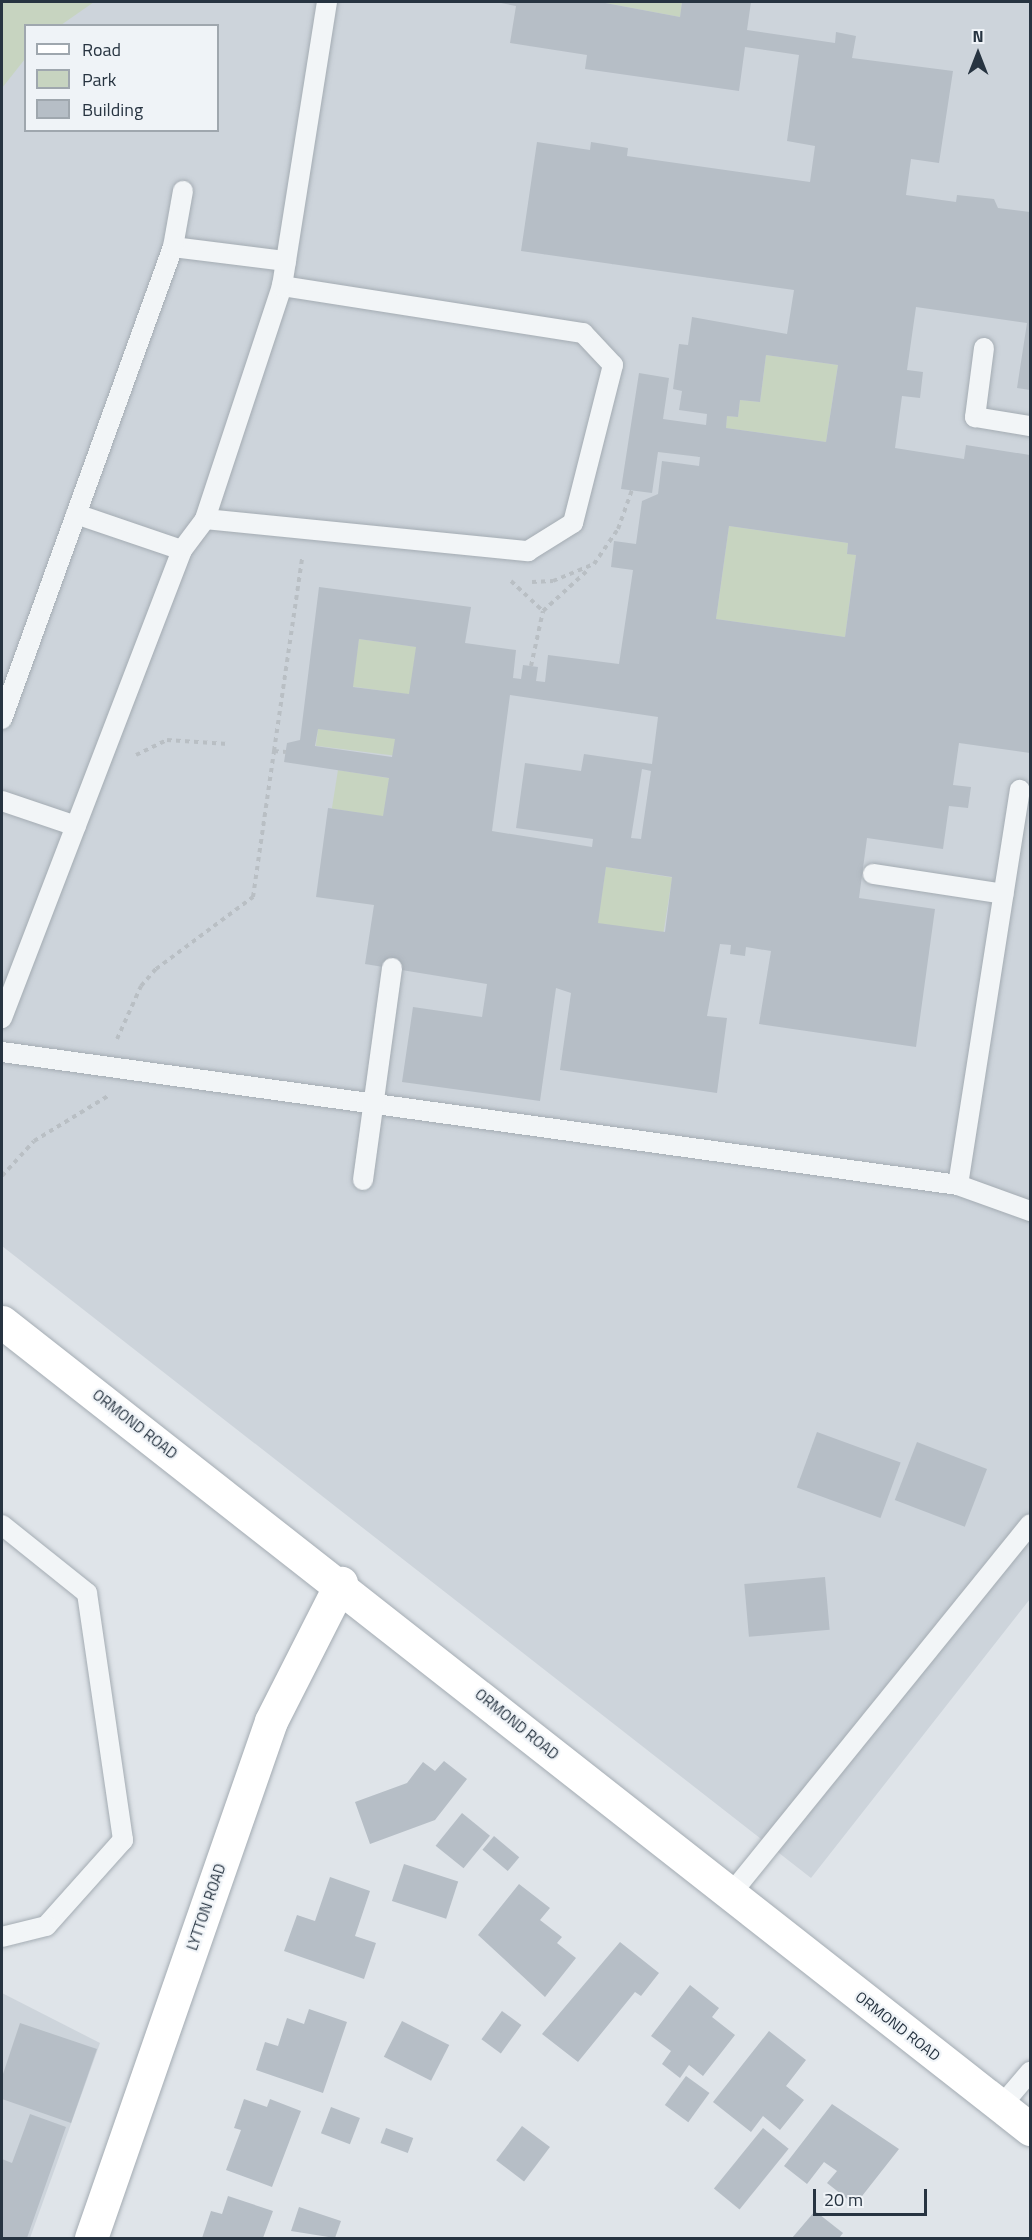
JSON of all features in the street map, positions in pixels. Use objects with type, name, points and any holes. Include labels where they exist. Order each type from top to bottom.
[{"type":"main road","name":"ORMOND ROAD","points":[[2,1322],[340,1583],[730,1895],[1030,2129]]},
{"type":"main road","name":"LYTTON ROAD","points":[[91,2238],[271,1720],[340,1583]]},
{"type":"lane","points":[[2,1018],[182,550],[205,519],[282,286],[327,2]]},
{"type":"lane","points":[[2,719],[173,248],[183,191]]},
{"type":"lane","points":[[173,248],[286,261]]},
{"type":"lane","points":[[205,519],[528,551],[573,523],[613,365],[583,333],[282,286]]},
{"type":"lane","points":[[984,348],[975,417],[1030,426]]},
{"type":"lane","points":[[76,514],[182,550]]},
{"type":"lane","points":[[958,1185],[1020,790]]},
{"type":"lane","points":[[2,801],[76,826]]},
{"type":"lane","points":[[873,874],[1003,894]]},
{"type":"lane","points":[[363,1180],[392,968]]},
{"type":"lane","points":[[2,1052],[958,1185],[1030,1211]]},
{"type":"lane","points":[[730,1895],[1030,1524]]},
{"type":"lane","points":[[2,1525],[87,1593],[123,1840],[46,1926],[2,1937]]},
{"type":"lane","points":[[1001,2106],[1030,2072]]},
{"type":"path","points":[[116,1045],[122,1022],[156,969],[253,897],[303,551]]},
{"type":"path","points":[[531,666],[543,611],[594,564]]},
{"type":"path","points":[[509,579],[543,611]]},
{"type":"path","points":[[132,757],[167,740],[228,744]]},
{"type":"path","points":[[274,751],[286,752]]},
{"type":"path","points":[[2,1176],[34,1141],[105,1101],[110,1087]]},
{"type":"shaded area","points":[[2,2],[1030,2],[1030,1599],[811,1878],[2,1246]]},
{"type":"shaded area","points":[[2,1993],[100,2043],[30,2238],[2,2238]]},
{"type":"green space","points":[[2,2],[94,2],[62,24],[24,24],[24,60],[2,88]]},
{"type":"green space","points":[[600,2],[682,2],[680,17]]},
{"type":"green space","points":[[766,355],[838,365],[826,442],[726,428],[727,416],[738,417],[740,400],[760,402]]},
{"type":"green space","points":[[729,526],[848,543],[847,553],[856,555],[845,637],[716,619]]},
{"type":"green space","points":[[359,639],[416,647],[410,695],[352,687]]},
{"type":"green space","points":[[318,729],[395,739],[393,755],[316,746]]},
{"type":"green space","points":[[338,770],[389,778],[383,817],[332,809]]},
{"type":"green space","points":[[606,867],[672,877],[663,934],[597,923]]},
{"type":"building","points":[[496,2],[600,2],[680,17],[682,2],[751,2],[747,30],[835,43],[836,32],[856,36],[852,58],[953,71],[939,163],[911,159],[906,195],[956,202],[957,195],[994,199],[998,208],[1030,212],[1030,390],[1017,388],[1027,323],[916,307],[907,370],[923,372],[920,398],[902,396],[895,448],[964,459],[966,445],[1030,455],[1030,753],[959,743],[953,785],[971,787],[968,808],[949,806],[943,849],[867,838],[859,898],[935,909],[916,1047],[759,1024],[771,951],[746,947],[745,956],[730,954],[731,945],[720,944],[707,1016],[727,1018],[717,1093],[560,1070],[571,993],[556,988],[540,1101],[402,1082],[413,1007],[482,1017],[487,984],[365,964],[374,905],[316,897],[328,808],[383,816],[389,778],[284,762],[287,743],[300,740],[319,587],[471,607],[465,643],[516,650],[513,678],[521,679],[523,665],[538,667],[536,681],[545,682],[548,655],[619,664],[633,570],[611,567],[614,541],[636,544],[642,501],[658,494],[662,461],[699,466],[700,457],[658,452],[652,493],[621,489],[639,373],[669,378],[663,419],[706,425],[707,414],[679,410],[682,391],[673,389],[679,344],[688,345],[692,317],[787,334],[794,290],[521,251],[537,142],[590,150],[591,142],[628,148],[627,156],[810,182],[815,146],[787,141],[799,55],[745,47],[739,91],[585,69],[587,55],[510,43],[516,6]],"holes":[[[766,355],[838,365],[826,442],[726,428],[727,416],[738,417],[740,400],[760,402]],[[729,526],[848,543],[847,554],[856,555],[845,637],[716,619]],[[359,639],[416,647],[409,694],[353,687]],[[510,695],[658,717],[652,764],[584,754],[581,771],[525,763],[516,828],[593,839],[592,847],[492,831]],[[318,729],[395,739],[392,757],[315,746]],[[642,769],[651,771],[641,839],[631,838]],[[606,867],[672,877],[665,932],[598,923]]]},
{"type":"building","points":[[817,1432],[901,1462],[880,1518],[797,1487]]},
{"type":"building","points":[[917,1442],[987,1469],[965,1527],[895,1500]]},
{"type":"building","points":[[825,1577],[830,1630],[749,1637],[744,1584]]},
{"type":"building","points":[[444,1761],[467,1779],[435,1820],[370,1844],[355,1802],[407,1783],[423,1762],[435,1771]]},
{"type":"building","points":[[462,1813],[490,1836],[464,1868],[436,1846]]},
{"type":"building","points":[[494,1836],[519,1857],[508,1871],[482,1850]]},
{"type":"building","points":[[404,1864],[458,1882],[446,1919],[392,1901]]},
{"type":"building","points":[[330,1877],[370,1891],[355,1936],[376,1943],[364,1979],[284,1951],[297,1915],[315,1921]]},
{"type":"building","points":[[519,1884],[550,1908],[540,1920],[562,1937],[557,1943],[576,1958],[545,1997],[478,1935]]},
{"type":"building","points":[[620,1942],[659,1973],[641,1996],[635,1992],[578,2062],[542,2034]]},
{"type":"building","points":[[690,1985],[719,2008],[712,2017],[735,2035],[703,2076],[689,2065],[680,2078],[662,2064],[671,2051],[651,2036]]},
{"type":"building","points":[[309,2009],[347,2022],[323,2093],[256,2070],[265,2042],[278,2046],[287,2018],[304,2024]]},
{"type":"building","points":[[502,2011],[521,2025],[501,2053],[481,2039]]},
{"type":"building","points":[[402,2021],[449,2045],[431,2081],[384,2057]]},
{"type":"building","points":[[20,2023],[97,2049],[71,2123],[2,2099],[2,2077]]},
{"type":"building","points":[[769,2031],[806,2060],[786,2086],[804,2100],[780,2130],[763,2116],[751,2132],[713,2102]]},
{"type":"building","points":[[686,2076],[709,2093],[688,2122],[665,2105]]},
{"type":"building","points":[[244,2099],[267,2107],[270,2099],[301,2111],[272,2187],[226,2170],[241,2130],[234,2128]]},
{"type":"building","points":[[832,2104],[899,2149],[855,2205],[827,2183],[837,2171],[824,2162],[807,2184],[784,2166]]},
{"type":"building","points":[[331,2107],[360,2118],[350,2144],[321,2133]]},
{"type":"building","points":[[30,2114],[66,2127],[27,2238],[2,2238],[2,2159],[12,2163]]},
{"type":"building","points":[[522,2126],[550,2147],[524,2181],[496,2160]]},
{"type":"building","points":[[386,2128],[413,2138],[408,2153],[381,2143]]},
{"type":"building","points":[[763,2128],[789,2149],[740,2209],[714,2189]]},
{"type":"building","points":[[228,2196],[273,2211],[263,2238],[202,2238],[211,2211],[222,2214]]},
{"type":"building","points":[[299,2207],[341,2221],[335,2238],[291,2231]]},
{"type":"building","points":[[815,2211],[843,2233],[839,2238],[792,2238]]}]
